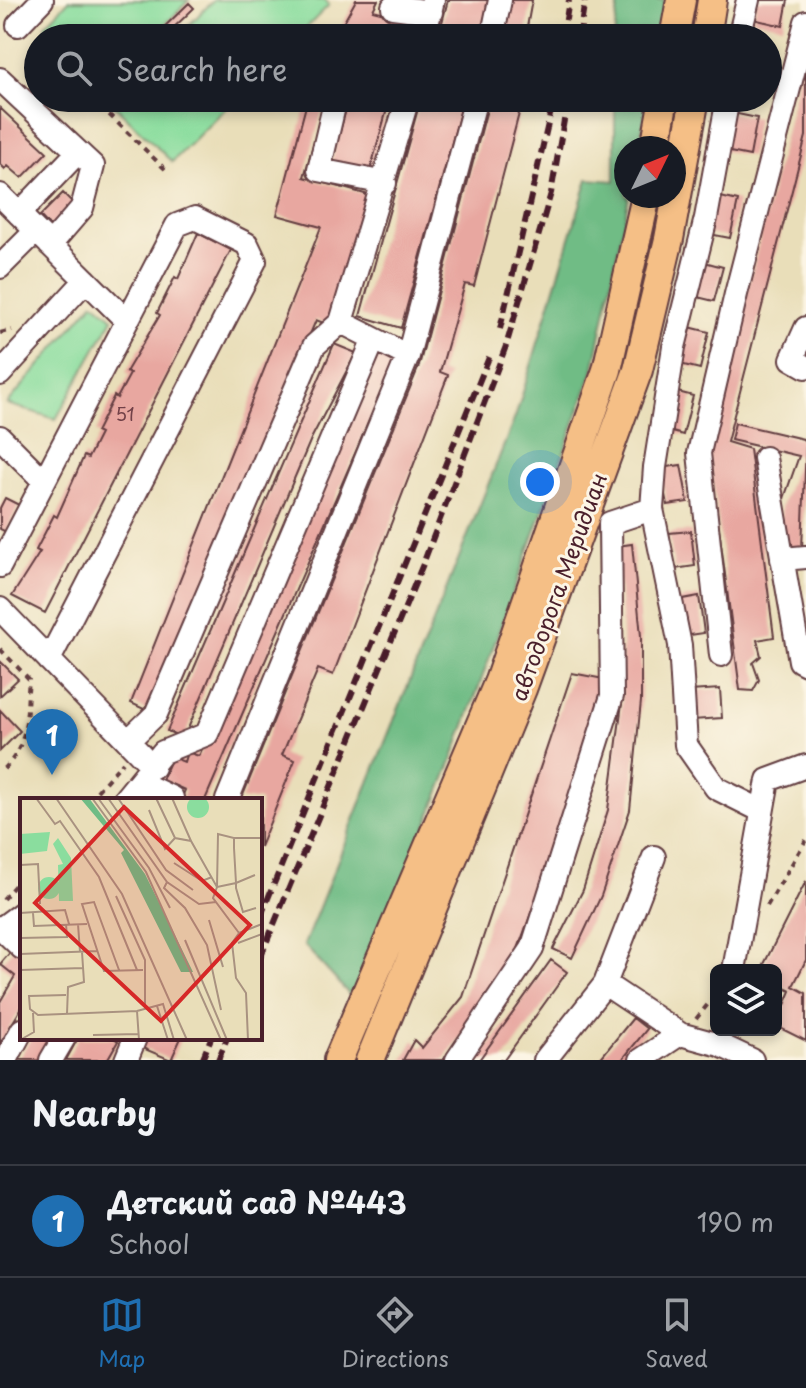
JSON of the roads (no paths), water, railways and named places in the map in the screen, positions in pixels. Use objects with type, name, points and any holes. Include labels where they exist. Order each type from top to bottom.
[{"type":"main road","points":[[677,24],[681,0]]},
{"type":"main road","points":[[708,24],[712,0]]},
{"type":"main road","points":[[657,136],[661,112]]},
{"type":"main road","name":"автодорога Меридиан","points":[[370,1060],[522,689],[638,370],[669,239],[692,112]]},
{"type":"main road","name":"автодорога Меридиан","points":[[338,1060],[499,681],[607,370],[643,208]]},
{"type":"street","points":[[18,25],[42,0]]},
{"type":"street","points":[[495,24],[500,0]]},
{"type":"street","points":[[742,24],[748,0]]},
{"type":"street","points":[[393,7],[432,6]]},
{"type":"street","points":[[721,655],[699,453],[736,294],[806,22]]},
{"type":"street","points":[[0,79],[24,101]]},
{"type":"street","points":[[0,267],[82,208],[93,166],[35,112]]},
{"type":"street","points":[[333,112],[319,170],[385,183]]},
{"type":"street","points":[[131,745],[156,714],[314,346],[341,322],[404,112]]},
{"type":"street","points":[[228,798],[408,356],[472,112]]},
{"type":"street","points":[[725,112],[706,218],[674,347],[655,467],[652,509],[680,645],[686,745],[716,788],[762,811]]},
{"type":"street","points":[[19,214],[78,152]]},
{"type":"street","points":[[0,195],[127,321]]},
{"type":"street","points":[[0,566],[177,225],[183,220],[201,220],[247,244],[255,261],[49,660]]},
{"type":"street","points":[[0,374],[86,280]]},
{"type":"street","points":[[341,322],[408,356]]},
{"type":"street","points":[[806,328],[792,359],[806,367]]},
{"type":"street","points":[[126,798],[163,752],[207,734],[374,339]]},
{"type":"street","points":[[0,437],[44,481]]},
{"type":"street","points":[[765,458],[800,661],[806,664]]},
{"type":"street","points":[[457,1060],[532,949],[612,696],[610,523],[652,509]]},
{"type":"street","points":[[782,559],[806,557]]},
{"type":"street","points":[[0,609],[131,745],[146,775],[172,798]]},
{"type":"street","points":[[735,964],[768,780],[806,766]]},
{"type":"street","points":[[545,1060],[605,984],[654,857]]},
{"type":"street","points":[[20,914],[1,927],[20,946]]},
{"type":"street","points":[[605,984],[680,1034],[734,1050]]},
{"type":"street","points":[[6,1060],[20,1034]]},
{"type":"street","points":[[641,1060],[680,1034]]},
{"type":"street","points":[[51,1060],[63,1040]]},
{"type":"street","points":[[126,1060],[134,1040]]},
{"type":"railway","points":[[565,24],[569,0]]},
{"type":"railway","points":[[581,24],[585,0]]},
{"type":"railway","points":[[500,329],[551,112]]},
{"type":"railway","points":[[262,953],[423,564],[506,346],[551,193],[565,112]]},
{"type":"railway","points":[[262,913],[490,355]]},
{"type":"railway","points":[[202,1060],[210,1040]]},
{"type":"railway","points":[[218,1060],[226,1040]]},
{"type":"place","name":"Детский сад №443","points":[[52,775]]}]
